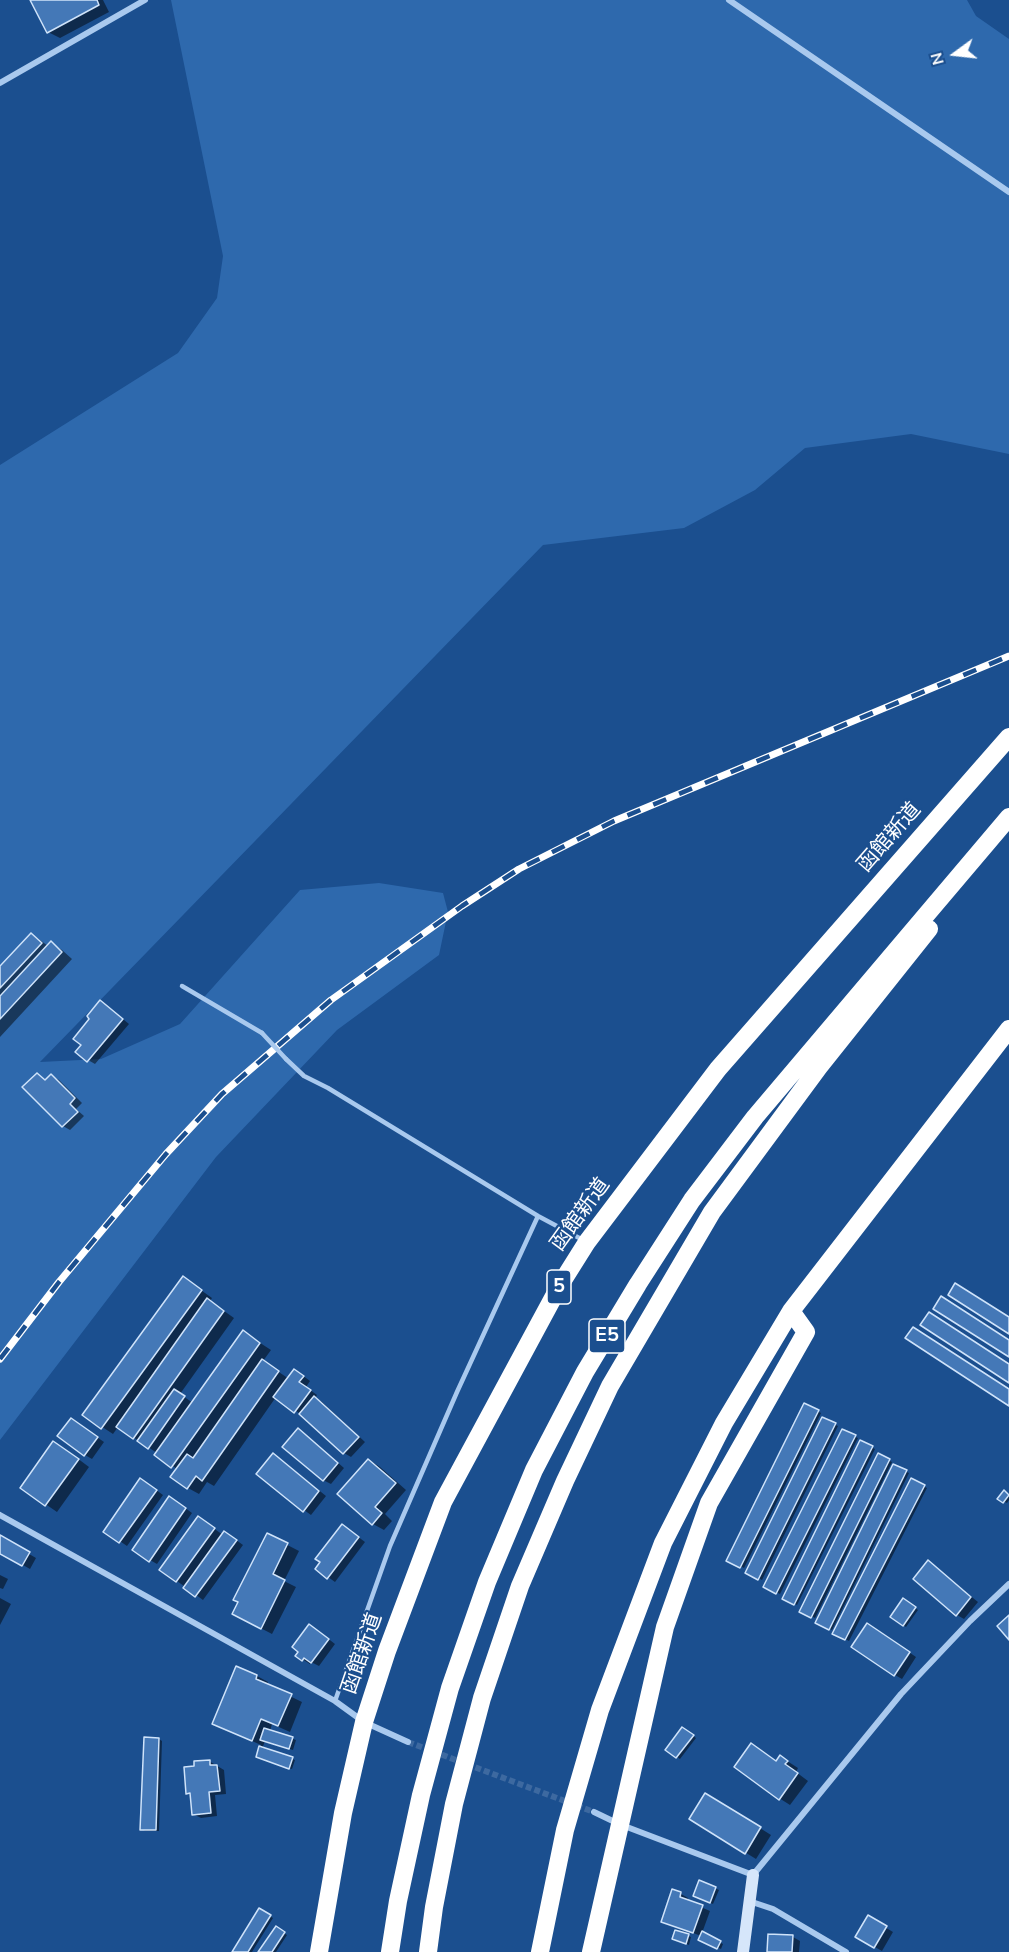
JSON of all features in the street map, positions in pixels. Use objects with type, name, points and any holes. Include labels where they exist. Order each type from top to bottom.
[{"type":"highway","name":"函館新道","points":[[319,1952],[342,1821],[364,1722],[387,1651],[443,1502],[560,1285],[587,1242],[718,1070],[1009,737]]},
{"type":"highway","name":"E5","points":[[390,1952],[398,1901],[421,1795],[450,1688],[487,1582],[534,1470],[585,1372],[638,1284],[693,1200],[755,1117],[1009,817]]},
{"type":"highway","name":"E5","points":[[428,1952],[434,1907],[454,1804],[482,1698],[520,1587],[565,1481],[610,1386],[712,1212],[819,1067],[913,951],[1009,825]]},
{"type":"highway","points":[[540,1952],[565,1830],[600,1710],[663,1543],[724,1423],[791,1311],[1009,1029]]},
{"type":"highway","points":[[591,1952],[665,1627],[709,1503],[806,1332],[791,1311]]},
{"type":"street","points":[[0,83],[146,0]]},
{"type":"street","points":[[729,0],[1009,192]]},
{"type":"street","points":[[0,1515],[335,1701],[364,1722],[408,1742]]},
{"type":"street","points":[[743,1952],[753,1875],[901,1694],[970,1621],[1009,1584]]},
{"type":"street","points":[[594,1812],[619,1824],[753,1875]]},
{"type":"street","points":[[749,1901],[773,1909],[846,1952]]},
{"type":"lane","points":[[182,986],[262,1033],[304,1076],[328,1088],[538,1216],[587,1242]]},
{"type":"lane","points":[[335,1701],[390,1546],[457,1392],[538,1216]]},
{"type":"shaded area","points":[[171,0],[967,0],[976,16],[1009,39],[1009,454],[911,434],[805,448],[755,490],[684,528],[543,545],[40,1062],[101,1059],[180,1024],[300,890],[379,883],[443,893],[448,912],[439,955],[337,1030],[216,1157],[0,1440],[0,465],[178,353],[217,298],[223,256]]},
{"type":"building","points":[[30,0],[97,0],[99,5],[47,33]]},
{"type":"building","points":[[31,933],[42,943],[0,988],[0,966]]},
{"type":"building","points":[[51,941],[62,952],[0,1019],[0,996]]},
{"type":"building","points":[[100,1000],[123,1019],[87,1062],[75,1052],[81,1045],[73,1039]]},
{"type":"building","points":[[37,1073],[45,1080],[51,1074],[75,1098],[70,1104],[78,1112],[62,1127],[22,1087]]},
{"type":"building","points":[[183,1276],[202,1290],[101,1429],[82,1415]]},
{"type":"building","points":[[955,1283],[1009,1317],[1009,1334],[948,1295]]},
{"type":"building","points":[[941,1296],[1009,1340],[1009,1357],[933,1309]]},
{"type":"building","points":[[207,1298],[224,1311],[133,1439],[116,1427]]},
{"type":"building","points":[[929,1312],[1009,1364],[1009,1383],[920,1325]]},
{"type":"building","points":[[913,1327],[1009,1389],[1009,1406],[905,1338]]},
{"type":"building","points":[[243,1330],[260,1343],[171,1468],[154,1455]]},
{"type":"building","points":[[262,1359],[279,1371],[202,1481],[196,1476],[187,1489],[170,1477],[187,1454],[193,1458]]},
{"type":"building","points":[[294,1369],[304,1376],[299,1382],[311,1390],[294,1413],[273,1397]]},
{"type":"building","points":[[174,1389],[185,1396],[148,1449],[137,1441]]},
{"type":"building","points":[[314,1396],[359,1437],[343,1454],[299,1414]]},
{"type":"building","points":[[804,1403],[819,1410],[740,1568],[726,1561]]},
{"type":"building","points":[[822,1417],[836,1423],[758,1580],[745,1573]]},
{"type":"building","points":[[71,1418],[98,1437],[84,1456],[57,1436]]},
{"type":"building","points":[[298,1428],[338,1463],[323,1481],[282,1447]]},
{"type":"building","points":[[842,1429],[856,1435],[776,1594],[763,1587]]},
{"type":"building","points":[[860,1440],[873,1446],[794,1605],[782,1599]]},
{"type":"building","points":[[53,1441],[79,1459],[45,1506],[20,1488]]},
{"type":"building","points":[[273,1453],[319,1491],[303,1512],[256,1474]]},
{"type":"building","points":[[878,1453],[890,1459],[811,1618],[799,1612]]},
{"type":"building","points":[[368,1459],[396,1483],[375,1507],[382,1513],[372,1525],[337,1494]]},
{"type":"building","points":[[893,1464],[907,1470],[829,1630],[815,1623]]},
{"type":"building","points":[[140,1478],[157,1490],[119,1543],[103,1532]]},
{"type":"building","points":[[911,1478],[925,1485],[845,1640],[832,1634]]},
{"type":"building","points":[[1004,1490],[1009,1495],[1003,1503],[997,1499]]},
{"type":"building","points":[[169,1496],[186,1508],[149,1562],[132,1550]]},
{"type":"building","points":[[198,1516],[215,1528],[176,1582],[159,1570]]},
{"type":"building","points":[[342,1524],[359,1537],[327,1579],[315,1569],[320,1562],[315,1559]]},
{"type":"building","points":[[224,1531],[237,1540],[195,1597],[183,1588]]},
{"type":"building","points":[[267,1533],[288,1543],[273,1574],[285,1580],[261,1629],[232,1614],[238,1602],[233,1600]]},
{"type":"building","points":[[0,1535],[30,1552],[22,1566],[0,1554]]},
{"type":"building","points":[[928,1560],[971,1597],[956,1616],[913,1579]]},
{"type":"building","points":[[903,1598],[916,1607],[903,1626],[890,1617]]},
{"type":"building","points":[[1009,1615],[1009,1640],[997,1626]]},
{"type":"building","points":[[867,1623],[910,1652],[894,1676],[851,1647]]},
{"type":"building","points":[[309,1624],[329,1639],[311,1663],[295,1656],[298,1652],[292,1647]]},
{"type":"building","points":[[236,1666],[257,1675],[256,1679],[292,1694],[278,1726],[261,1719],[252,1741],[212,1724]]},
{"type":"building","points":[[682,1727],[694,1735],[676,1758],[665,1750]]},
{"type":"building","points":[[264,1728],[293,1737],[289,1749],[260,1740]]},
{"type":"building","points":[[144,1737],[159,1738],[156,1830],[140,1830]]},
{"type":"building","points":[[751,1743],[776,1761],[780,1755],[788,1761],[785,1764],[798,1773],[779,1800],[734,1767]]},
{"type":"building","points":[[259,1746],[293,1757],[289,1769],[256,1757]]},
{"type":"building","points":[[210,1760],[210,1765],[217,1765],[220,1791],[209,1792],[211,1813],[192,1815],[190,1793],[186,1794],[184,1767],[194,1766],[194,1761]]},
{"type":"building","points":[[705,1793],[761,1827],[745,1854],[689,1819]]},
{"type":"building","points":[[699,1880],[716,1887],[710,1903],[693,1896]]},
{"type":"building","points":[[672,1889],[681,1892],[680,1897],[703,1905],[693,1933],[661,1922]]},
{"type":"building","points":[[259,1908],[271,1915],[248,1952],[232,1952]]},
{"type":"building","points":[[868,1915],[887,1926],[874,1948],[855,1937]]},
{"type":"building","points":[[276,1926],[285,1932],[272,1952],[258,1952]]},
{"type":"building","points":[[675,1930],[689,1934],[686,1944],[672,1939]]},
{"type":"building","points":[[702,1931],[721,1941],[717,1949],[698,1940]]},
{"type":"building","points":[[768,1934],[793,1935],[792,1952],[767,1952]]},
{"type":"tunnel","points":[[408,1742],[594,1812]]},
{"type":"railway","points":[[0,1359],[59,1282],[166,1154],[222,1094],[331,1000],[462,906],[519,869],[614,821],[1009,656]]}]
